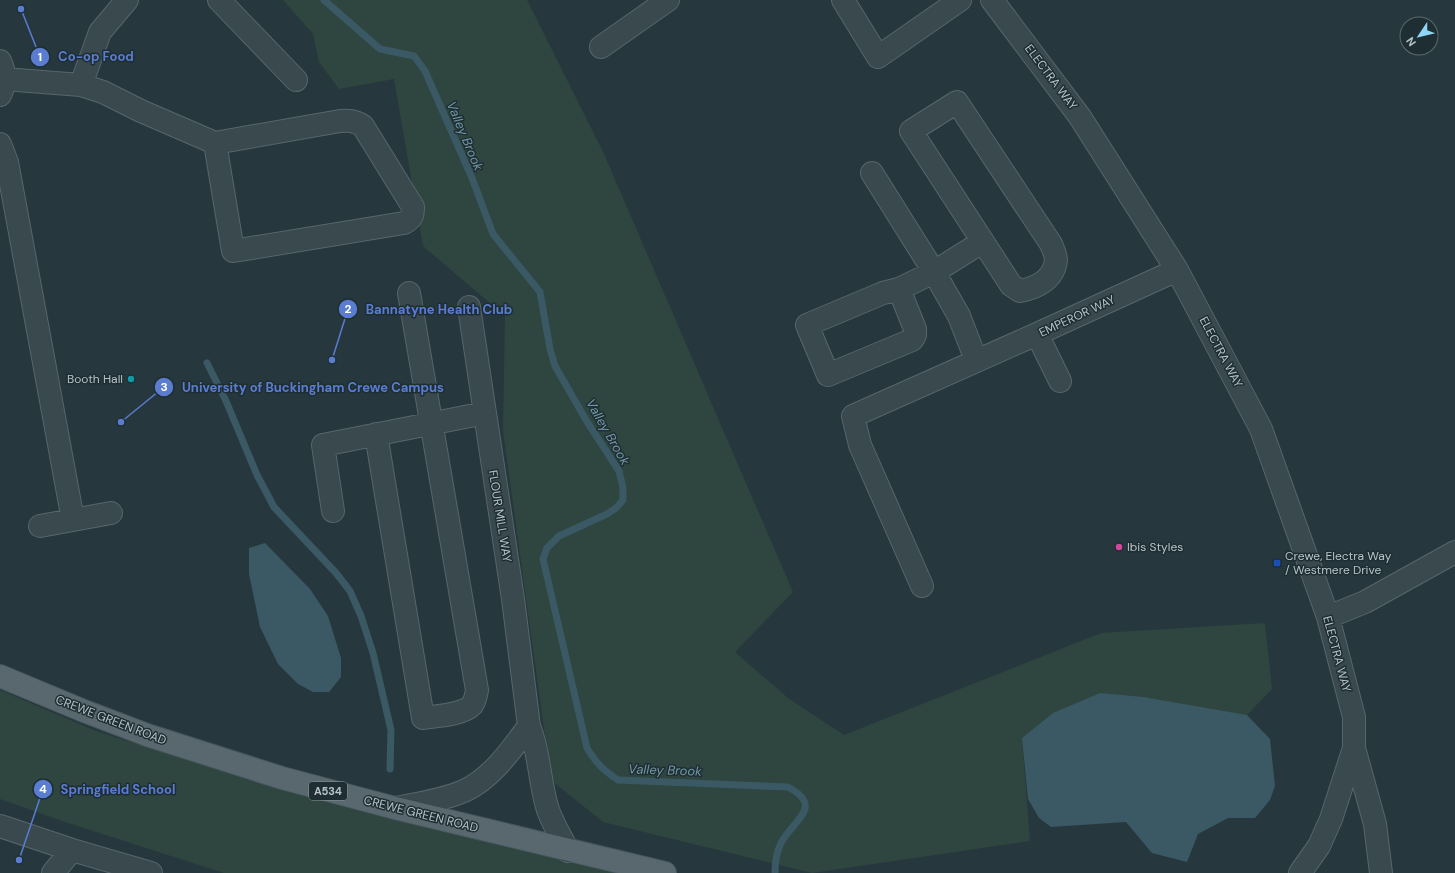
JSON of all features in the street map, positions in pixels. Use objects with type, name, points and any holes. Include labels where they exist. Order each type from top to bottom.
[{"type":"main road","name":"CREWE GREEN ROAD","points":[[0,676],[147,735],[282,778],[395,808],[660,872]]},
{"type":"street","points":[[81,86],[100,32],[127,0]]},
{"type":"street","points":[[219,0],[296,80]]},
{"type":"street","points":[[601,47],[668,0]]},
{"type":"street","points":[[843,0],[878,57],[960,0]]},
{"type":"street","name":"ELECTRA WAY","points":[[992,0],[1080,117],[1177,270],[1261,429],[1328,617],[1354,717],[1354,748],[1375,824],[1381,873]]},
{"type":"street","points":[[2,78],[81,86],[103,92],[141,111],[215,143],[350,120],[363,126],[412,207],[413,214],[410,220],[404,223],[233,251],[215,143]]},
{"type":"street","points":[[957,102],[1052,244],[1056,258],[1053,271],[1046,280],[1032,289],[1020,291],[1011,285],[982,242],[911,131],[957,102]]},
{"type":"street","points":[[0,144],[7,162],[74,520]]},
{"type":"street","points":[[872,173],[934,272],[959,316],[976,360]]},
{"type":"street","points":[[899,289],[915,329],[915,335],[912,340],[828,376],[807,325],[883,293],[899,289],[934,272],[982,242]]},
{"type":"street","name":"EMPEROR WAY","points":[[922,586],[860,445],[853,416],[1177,270]]},
{"type":"street","points":[[376,434],[422,718],[463,712],[471,706],[476,699],[477,690],[409,293]]},
{"type":"street","name":"FLOUR MILL WAY","points":[[469,307],[513,599],[529,726],[535,740],[548,809],[555,827],[568,851]]},
{"type":"street","points":[[1037,334],[1060,380]]},
{"type":"street","points":[[333,511],[323,445],[485,413]]},
{"type":"street","points":[[40,526],[111,513]]},
{"type":"street","points":[[1328,617],[1365,602],[1455,552]]},
{"type":"street","points":[[395,808],[429,802],[463,791],[476,784],[501,762],[529,726]]},
{"type":"street","name":"ELECTRA WAY","points":[[1300,873],[1319,846],[1331,819],[1354,748]]},
{"type":"street","points":[[0,826],[72,850],[150,873]]},
{"type":"street","points":[[53,873],[72,850]]},
{"type":"green space","points":[[283,0],[527,0],[604,154],[793,592],[735,652],[788,698],[844,735],[1101,633],[1265,623],[1272,689],[1247,715],[1100,693],[1022,738],[1030,841],[812,873],[603,822],[551,780],[503,431],[505,316],[423,246],[394,79],[339,89],[319,62],[313,34]]},
{"type":"green space","points":[[0,690],[96,731],[250,780],[612,873],[224,873],[65,822],[0,799]]},
{"type":"water","points":[[265,543],[310,589],[328,616],[341,658],[341,677],[329,692],[313,692],[298,684],[278,664],[260,627],[249,574],[249,548]]},
{"type":"water","points":[[1100,693],[1143,697],[1247,715],[1270,739],[1275,786],[1270,800],[1255,818],[1228,818],[1198,834],[1187,862],[1152,853],[1126,822],[1051,827],[1039,818],[1028,799],[1022,738],[1053,713]]},
{"type":"waterway","name":"Valley Brook","points":[[324,0],[380,49],[414,56],[425,71],[472,178],[493,234],[540,292],[550,349],[555,366],[586,420],[619,471],[623,488],[623,500],[616,508],[607,514],[559,536],[547,548],[543,559],[587,748],[600,766],[618,780],[788,787],[799,794],[804,801],[805,807],[803,814],[781,843],[776,857],[775,873]]},
{"type":"waterway","points":[[207,363],[226,401],[257,475],[274,507],[336,573],[350,591],[361,616],[373,653],[391,730],[390,769]]},
{"type":"place","name":"Co-op Food","points":[[21,9]]},
{"type":"place","name":"Bannatyne Health Club","points":[[332,360]]},
{"type":"place","name":"Booth Hall","points":[[131,379]]},
{"type":"place","name":"University of Buckingham Crewe Campus","points":[[121,422]]},
{"type":"place","name":"Ibis Styles","points":[[1119,547]]},
{"type":"place","name":"Crewe, Electra Way / Westmere Drive","points":[[1277,563]]},
{"type":"place","name":"Springfield School","points":[[19,860]]}]
